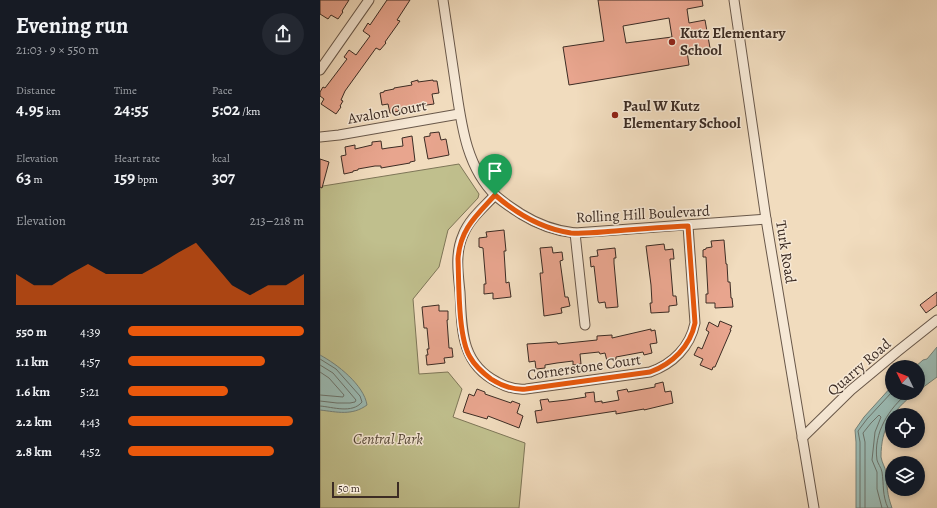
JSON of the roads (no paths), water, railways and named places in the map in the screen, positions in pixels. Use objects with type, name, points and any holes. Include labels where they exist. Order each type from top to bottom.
[{"type":"street","points":[[320,70],[369,0]]},
{"type":"street","name":"Rolling Hill Boulevard","points":[[443,0],[459,114],[465,140],[482,178],[495,195],[516,210],[536,222],[548,227],[575,233],[688,226],[766,219]]},
{"type":"street","name":"Turk Road","points":[[734,0],[766,219],[814,508]]},
{"type":"street","name":"Avalon Court","points":[[320,137],[459,114]]},
{"type":"street","name":"Cornerstone Court","points":[[495,195],[467,226],[459,248],[458,259],[462,324],[467,351],[478,367],[484,374],[494,380],[516,389],[526,389],[650,372],[662,367],[677,356],[690,338],[695,323],[688,226]]},
{"type":"street","points":[[575,233],[585,325]]},
{"type":"street","name":"Quarry Road","points":[[802,438],[851,390],[937,320]]},
{"type":"water","points":[[937,347],[937,377],[925,386],[925,360],[923,360],[927,359]]},
{"type":"water","points":[[320,355],[349,376],[361,390],[367,405],[356,411],[350,412],[320,410]]},
{"type":"water","points":[[885,394],[885,400],[907,400],[899,408],[885,408],[885,432],[881,457],[885,469],[885,496],[889,496],[892,508],[856,508],[855,430],[864,417]]},
{"type":"place","name":"Kutz Elementary School","points":[[672,42]]},
{"type":"place","name":"Paul W Kutz Elementary School","points":[[615,115]]},
{"type":"park label","name":"Central Park","points":[[388,439]]}]
